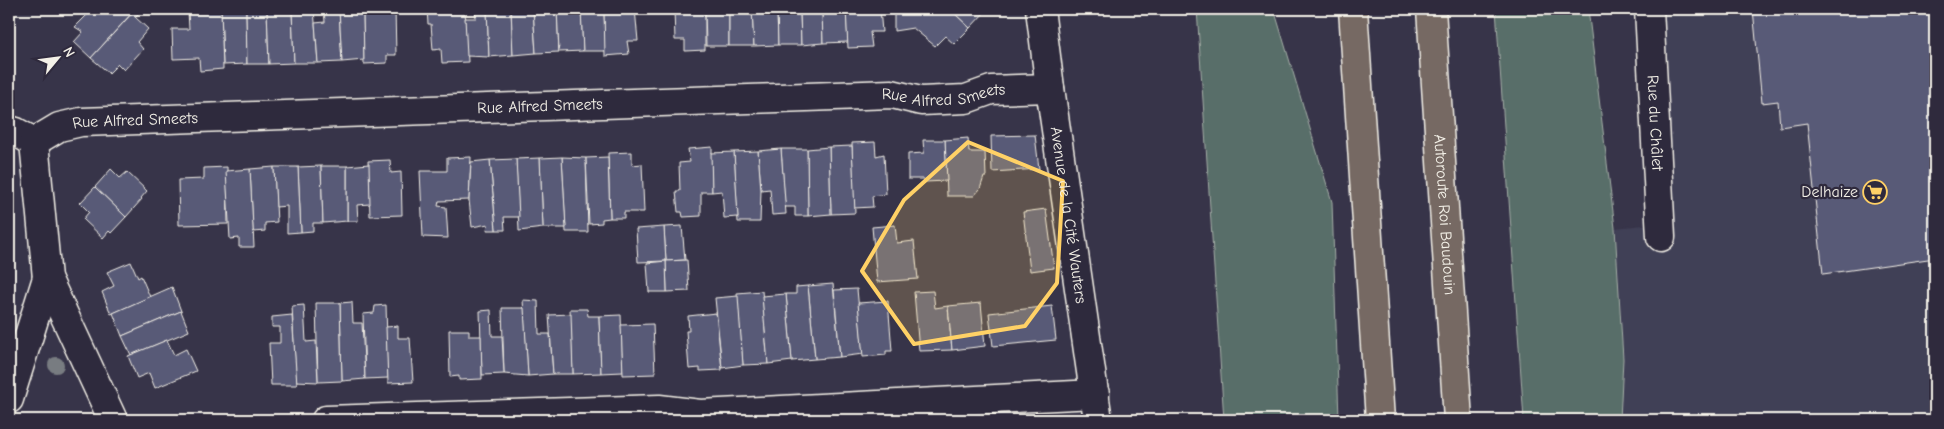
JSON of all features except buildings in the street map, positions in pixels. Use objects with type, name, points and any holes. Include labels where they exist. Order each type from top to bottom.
[{"type":"highway","points":[[1353,9],[1380,420]]},
{"type":"highway","name":"Autoroute Roi Baudouin","points":[[1430,9],[1458,420]]},
{"type":"street","name":"Avenue de la Cité Wauters","points":[[1040,9],[1097,407]]},
{"type":"street","name":"Rue du Châlet","points":[[1649,9],[1661,237]]},
{"type":"street","name":"Rue Alfred Smeets","points":[[34,142],[59,127],[81,122],[882,94],[892,94],[921,100],[966,99],[991,90],[1050,88]]},
{"type":"street","points":[[9,130],[34,142],[47,278],[113,420]]},
{"type":"street","points":[[9,399],[47,278]]},
{"type":"street","points":[[326,420],[659,409],[700,414],[1097,407]]},
{"type":"highlighted area","points":[[968,142],[1063,181],[1057,283],[1025,326],[914,344],[862,271],[904,200]]},
{"type":"shaded area","points":[[1664,9],[1935,9],[1935,420],[1620,420],[1623,359],[1615,228],[1674,222]]},
{"type":"green space","points":[[1197,9],[1274,9],[1332,202],[1339,420],[1224,420]]},
{"type":"green space","points":[[1496,9],[1588,9],[1615,228],[1623,359],[1620,420],[1524,420]]},
{"type":"place","name":"Delhaize","points":[[1875,192]]}]
